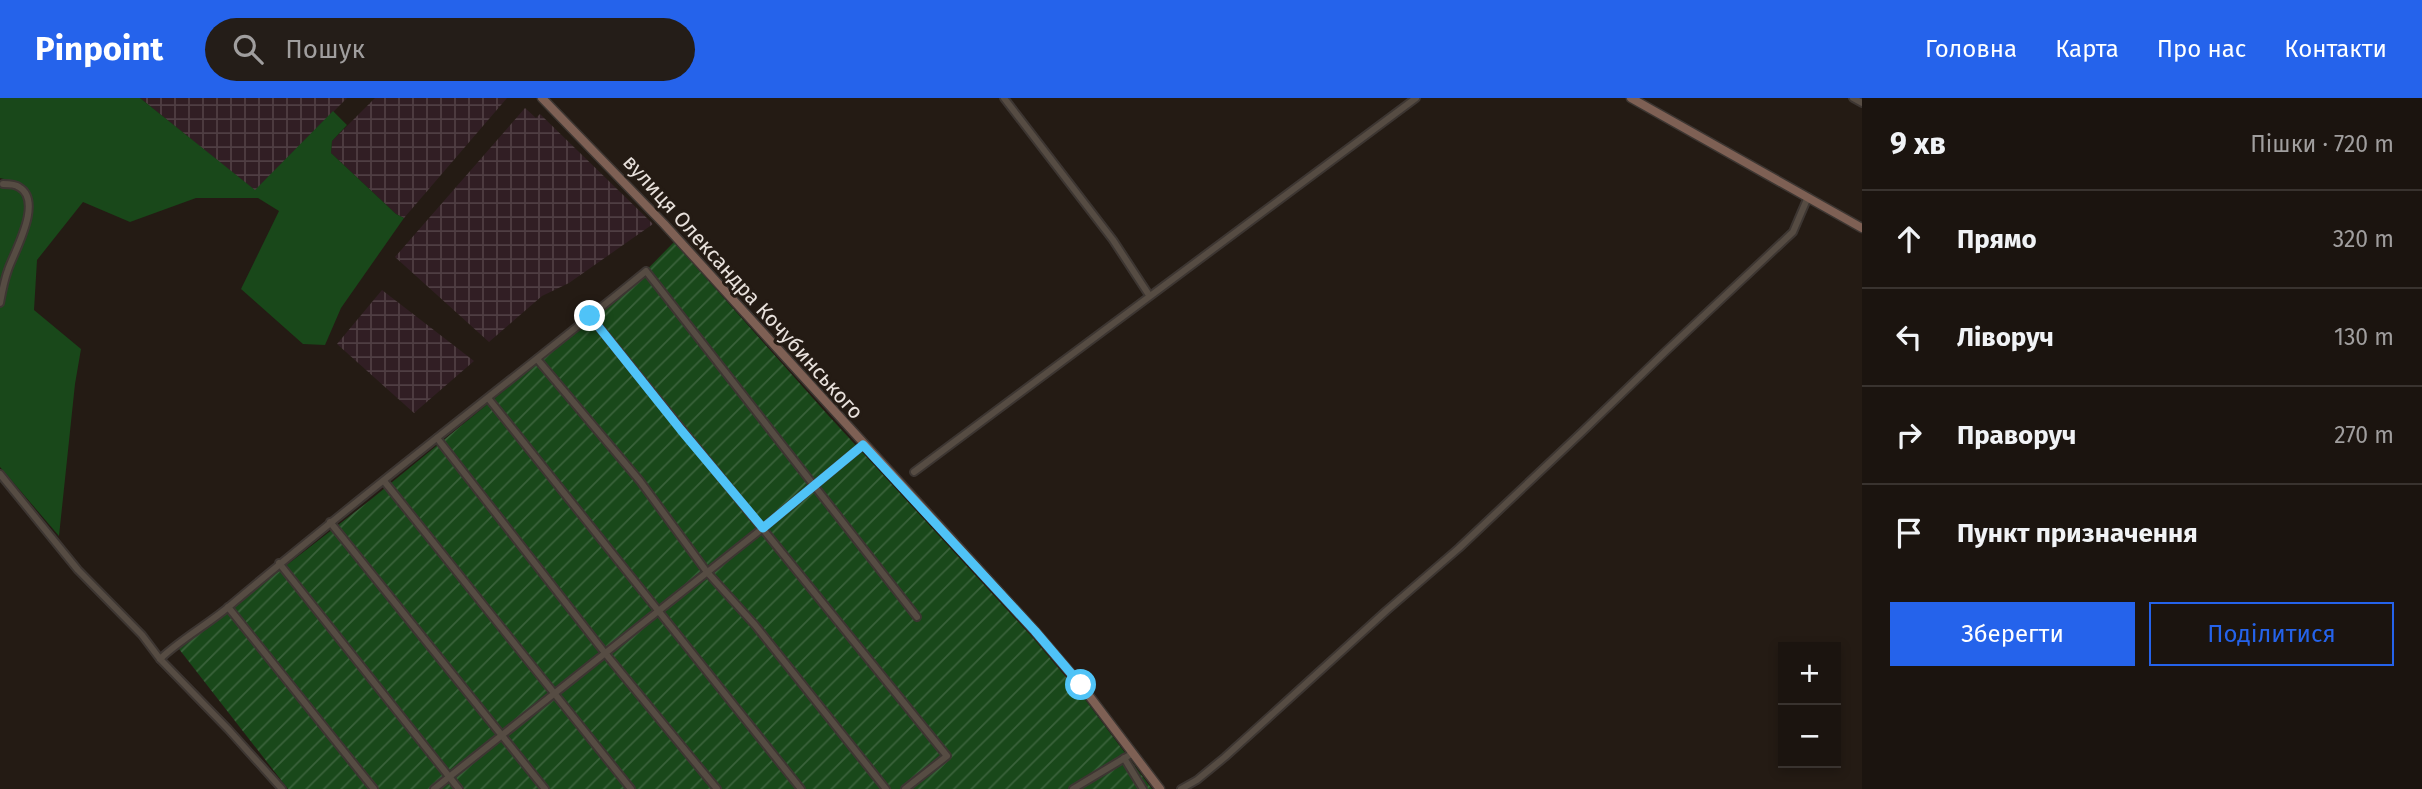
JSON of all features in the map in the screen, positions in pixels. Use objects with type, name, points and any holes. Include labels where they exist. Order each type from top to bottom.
[{"type":"street","name":"вулиця Олександра Кочубинського","points":[[542,98],[664,224],[1035,631],[1081,685],[1160,789]]},
{"type":"street","points":[[1004,98],[1113,240],[1149,295]]},
{"type":"street","points":[[914,472],[1416,98]]},
{"type":"street","points":[[1631,98],[1862,228]]},
{"type":"street","points":[[1853,98],[1862,103]]},
{"type":"street","points":[[0,303],[7,272],[26,224],[29,205],[25,191],[18,186],[3,184]]},
{"type":"street","points":[[1181,789],[1197,780],[1225,757],[1459,548],[1582,432],[1793,232],[1808,197]]},
{"type":"street","points":[[160,659],[646,271],[917,617]]},
{"type":"street","points":[[590,316],[947,756],[905,789]]},
{"type":"street","points":[[537,359],[640,481],[708,572],[755,625],[886,789]]},
{"type":"street","points":[[488,398],[801,789]]},
{"type":"street","points":[[437,438],[605,653],[717,789]]},
{"type":"street","points":[[434,789],[763,528],[863,445]]},
{"type":"street","points":[[0,474],[78,570],[142,635],[160,659],[229,729],[282,789]]},
{"type":"street","points":[[384,481],[631,789]]},
{"type":"street","points":[[330,522],[545,789]]},
{"type":"street","points":[[279,563],[459,789]]},
{"type":"street","points":[[228,607],[374,789]]},
{"type":"street","points":[[1073,789],[1133,753]]},
{"type":"street","points":[[1124,758],[1143,789]]},
{"type":"shaded area","points":[[140,98],[347,98],[255,191]]},
{"type":"shaded area","points":[[375,98],[507,98],[404,218],[396,214],[331,153],[332,141]]},
{"type":"shaded area","points":[[525,108],[536,118],[540,114],[653,224],[569,283],[542,296],[489,342],[395,257]]},
{"type":"shaded area","points":[[382,290],[474,361],[414,413],[337,344]]},
{"type":"green space","points":[[0,98],[140,98],[255,190],[333,111],[347,125],[332,141],[331,153],[396,214],[404,218],[341,308],[325,345],[303,344],[241,289],[279,211],[258,198],[196,198],[130,222],[83,202],[37,260],[34,310],[81,349],[59,536],[0,467],[0,187],[7,188],[8,180],[0,178]]},
{"type":"green space","points":[[674,242],[827,414],[1033,638],[1087,702],[1152,789],[288,789],[179,649],[369,501],[627,290]]},
{"type":"route","points":[[590,316],[763,528],[863,445],[1035,631],[1081,685]]}]
